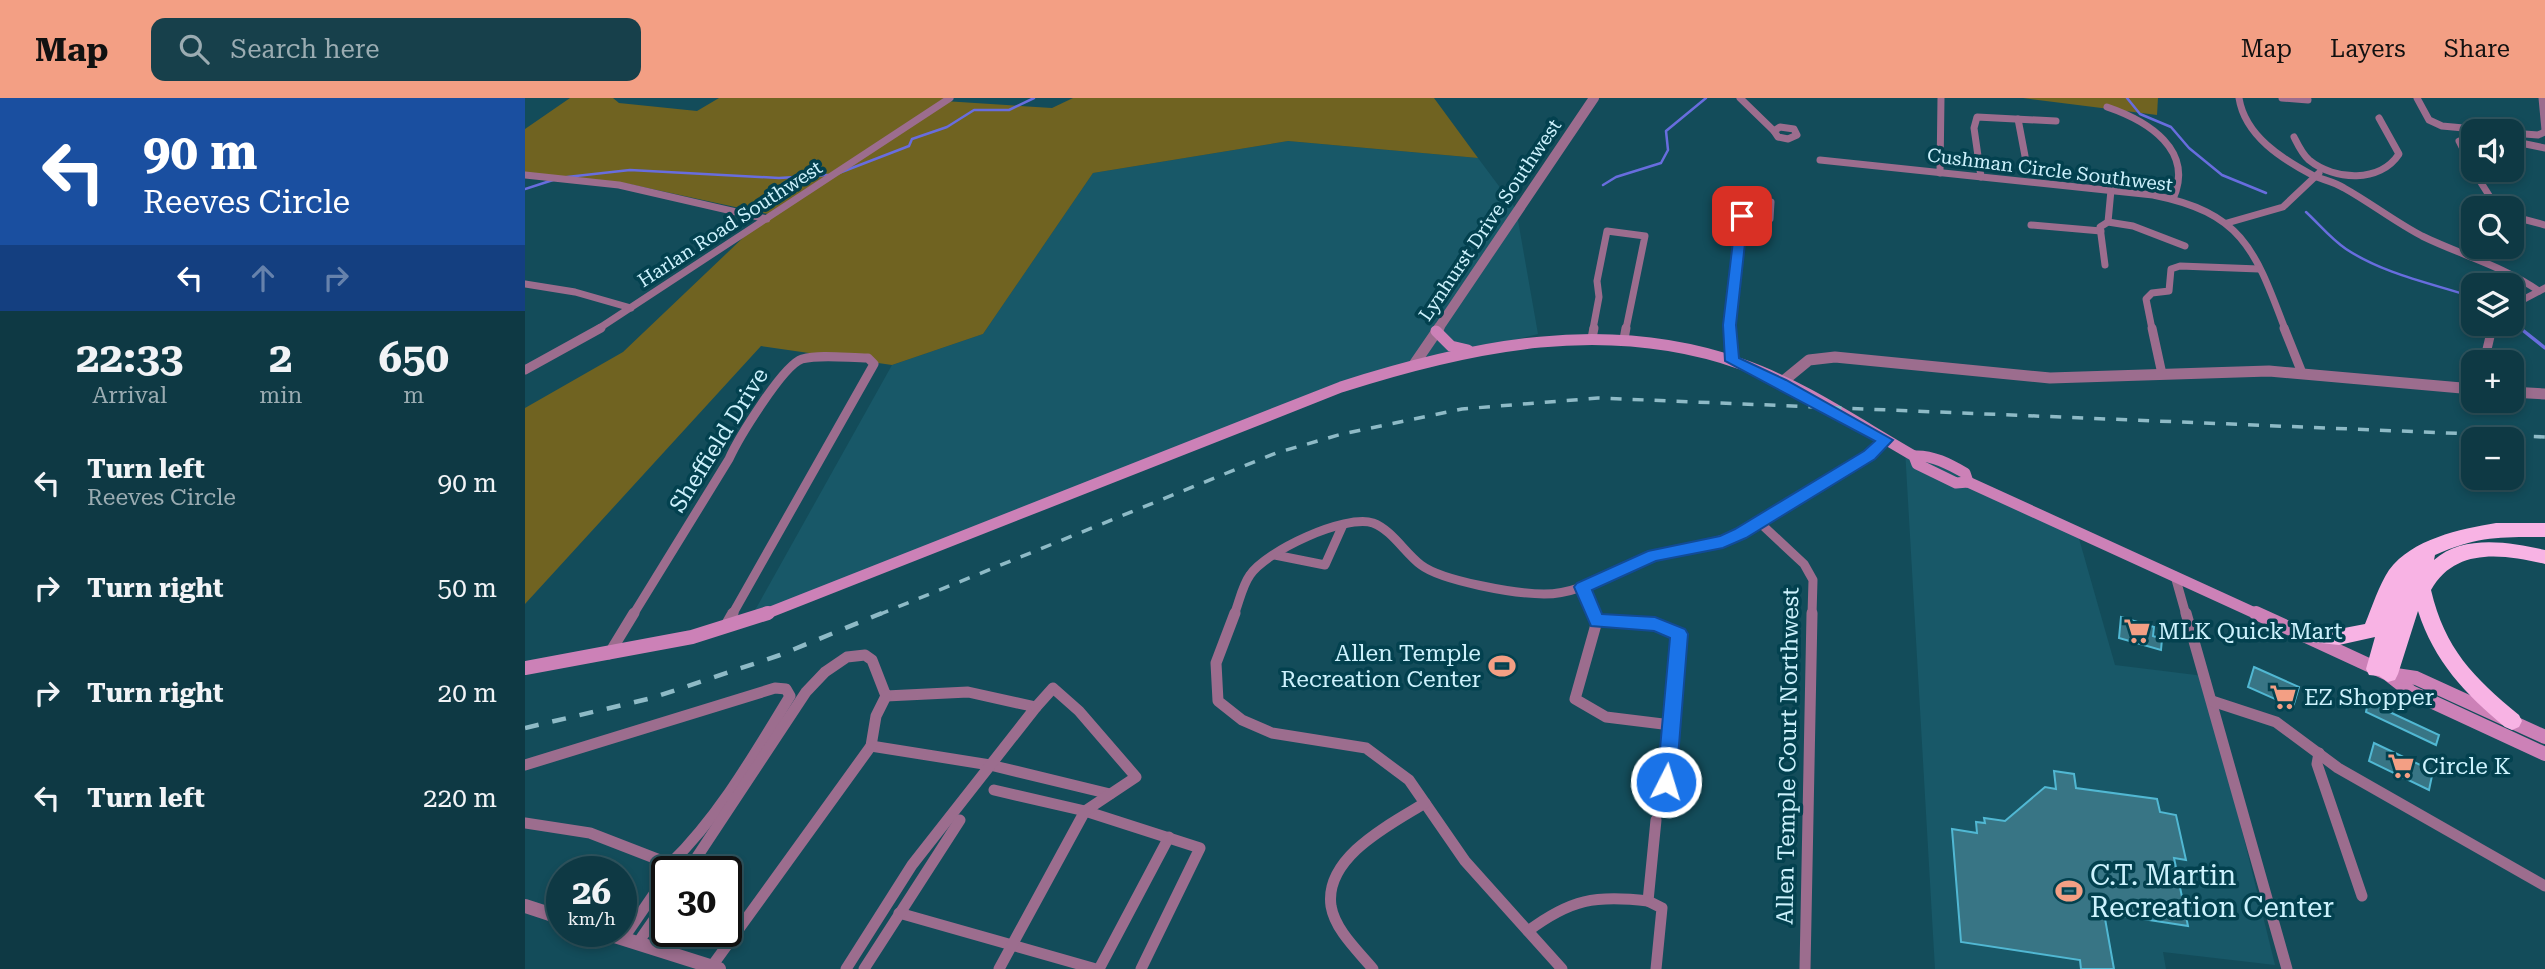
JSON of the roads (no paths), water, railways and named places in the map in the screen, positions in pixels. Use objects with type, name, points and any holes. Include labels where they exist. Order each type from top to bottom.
[{"type":"highway","points":[[2300,634],[2339,637],[2371,631],[2390,585],[2403,565],[2447,541],[2478,532],[2545,530]]},
{"type":"highway","points":[[2382,672],[2411,603],[2438,565],[2462,553],[2495,549],[2545,557]]},
{"type":"highway","points":[[2382,672],[2389,624],[2405,584],[2432,550]]},
{"type":"highway","points":[[2422,590],[2428,622],[2444,653],[2469,685],[2512,721]]},
{"type":"main road","points":[[1436,331],[1451,345],[1472,351]]},
{"type":"main road","points":[[525,668],[609,655],[725,628],[806,600],[1341,387],[1415,363],[1542,340],[1625,339],[1662,343],[1732,361],[1781,383],[1914,456],[1917,464],[1956,483],[1968,482],[2175,576],[2382,672],[2411,692],[2545,754]]},
{"type":"main road","points":[[2382,672],[2416,678],[2545,737]]},
{"type":"street","name":"Harlan Road Southwest","points":[[525,370],[560,353],[631,308],[950,98]]},
{"type":"street","name":"Lynhurst Drive Southwest","points":[[1415,363],[1594,98]]},
{"type":"street","points":[[1740,98],[1775,131]]},
{"type":"street","points":[[1940,173],[1941,98]]},
{"type":"street","points":[[2239,98],[2242,117],[2251,131],[2267,146],[2315,176],[2343,187],[2385,216],[2425,237],[2519,277],[2542,290]]},
{"type":"street","points":[[2282,98],[2308,100]]},
{"type":"street","points":[[2417,98],[2429,120],[2442,126],[2461,128]]},
{"type":"street","points":[[2524,133],[2544,133],[2542,98]]},
{"type":"street","points":[[2107,107],[2134,115],[2159,132],[2168,143],[2181,181],[2173,199]]},
{"type":"street","points":[[2018,118],[2025,156]]},
{"type":"street","points":[[2294,137],[2309,160],[2325,168],[2355,175],[2372,175],[2391,167],[2399,154],[2379,118]]},
{"type":"street","points":[[1981,177],[1974,119],[2056,121]]},
{"type":"street","points":[[2524,144],[2545,148]]},
{"type":"street","name":"Cushman Circle Southwest","points":[[1820,160],[2111,190],[2173,199],[2227,223],[2252,250],[2302,373]]},
{"type":"street","points":[[2227,223],[2283,207],[2325,168]]},
{"type":"street","points":[[525,175],[619,185],[767,219]]},
{"type":"street","points":[[2108,222],[2111,190]]},
{"type":"street","points":[[1732,361],[1730,325],[1742,216],[1770,219],[1771,202]]},
{"type":"street","points":[[2524,219],[2545,225]]},
{"type":"street","points":[[2105,265],[2100,227],[2108,222],[2133,226],[2185,246]]},
{"type":"street","points":[[2031,225],[2101,231]]},
{"type":"street","points":[[1592,338],[1599,298],[1597,281],[1607,231],[1645,236],[1625,339]]},
{"type":"street","points":[[2162,374],[2145,299],[2152,293],[2169,291],[2171,269],[2180,266],[2259,269]]},
{"type":"street","points":[[525,285],[575,292],[631,308]]},
{"type":"street","points":[[2524,299],[2542,290]]},
{"type":"street","points":[[1781,383],[1809,360],[1835,357],[2050,378],[2238,370],[2302,373],[2461,388]]},
{"type":"street","name":"Sheffield Drive","points":[[609,655],[729,459],[741,431],[757,414],[786,369],[802,359],[868,358],[874,364],[725,628]]},
{"type":"street","points":[[2524,393],[2545,394]]},
{"type":"street","points":[[1563,969],[1465,861],[1409,780],[1366,748],[1272,733],[1242,720],[1218,701],[1216,663],[1250,575],[1288,544],[1365,522],[1380,526],[1421,565],[1444,578],[1544,594],[1582,587],[1654,556],[1723,541],[1870,455],[1885,440]]},
{"type":"street","name":"Allen Temple Court Northwest","points":[[1759,522],[1804,564],[1813,580],[1805,969]]},
{"type":"street","points":[[1275,555],[1325,565],[1342,527]]},
{"type":"street","points":[[2175,576],[2287,969]]},
{"type":"street","points":[[1582,587],[1597,621],[1574,699],[1606,717],[1671,725]]},
{"type":"street","points":[[1597,621],[1655,624],[1679,634],[1666,782]]},
{"type":"street","points":[[637,943],[715,968],[871,746],[876,716],[886,696],[872,660],[865,655],[847,657],[816,679],[698,856]]},
{"type":"street","points":[[525,765],[775,688],[786,689],[790,696],[730,791],[681,856]]},
{"type":"street","points":[[846,969],[912,864],[971,786],[1053,688],[1121,757],[1136,777],[1085,811],[999,969]]},
{"type":"street","points":[[886,696],[968,692],[1037,707]]},
{"type":"street","points":[[2212,701],[2276,722],[2338,768],[2400,806],[2545,886]]},
{"type":"street","points":[[871,746],[991,765],[1110,794]]},
{"type":"street","points":[[2319,753],[2317,764],[2362,897]]},
{"type":"street","points":[[994,790],[1085,811],[1200,848],[1141,969]]},
{"type":"street","points":[[1373,969],[1342,930],[1331,904],[1334,881],[1345,860],[1391,824],[1425,803]]},
{"type":"street","points":[[865,969],[960,820]]},
{"type":"street","points":[[1648,901],[1656,820]]},
{"type":"street","points":[[525,823],[590,832],[651,861]]},
{"type":"street","points":[[899,913],[1097,969],[1169,837]]},
{"type":"street","points":[[1528,932],[1551,914],[1578,899],[1612,897],[1648,901],[1662,908],[1656,969]]},
{"type":"street","points":[[637,928],[651,903]]},
{"type":"street","points":[[525,906],[546,913]]},
{"type":"street","points":[[637,933],[651,918]]},
{"type":"waterway","points":[[839,173],[909,146],[912,139],[947,127],[974,110],[1009,110],[1034,98]]},
{"type":"waterway","points":[[1603,185],[1616,177],[1661,163],[1668,150],[1666,131],[1706,98]]},
{"type":"waterway","points":[[2127,98],[2140,114],[2171,127],[2189,148],[2222,175],[2266,193]]},
{"type":"waterway","points":[[567,177],[630,170],[779,178],[828,175]]},
{"type":"waterway","points":[[525,189],[553,180]]},
{"type":"waterway","points":[[2306,212],[2335,241],[2361,258],[2408,277],[2461,293]]},
{"type":"waterway","points":[[2524,331],[2545,348]]},
{"type":"railway","points":[[878,615],[1276,453],[1342,434],[1462,409],[1598,398],[2545,437]]},
{"type":"railway","points":[[525,728],[652,698],[780,655],[882,613]]},
{"type":"place","name":"MLK Quick Mart","points":[[2137,631]]},
{"type":"place","name":"Allen Temple Recreation Center","points":[[1502,666]]},
{"type":"place","name":"EZ Shopper","points":[[2283,697]]},
{"type":"place","name":"Circle K","points":[[2401,766]]},
{"type":"place","name":"C.T. Martin Recreation Center","points":[[2069,891]]}]
